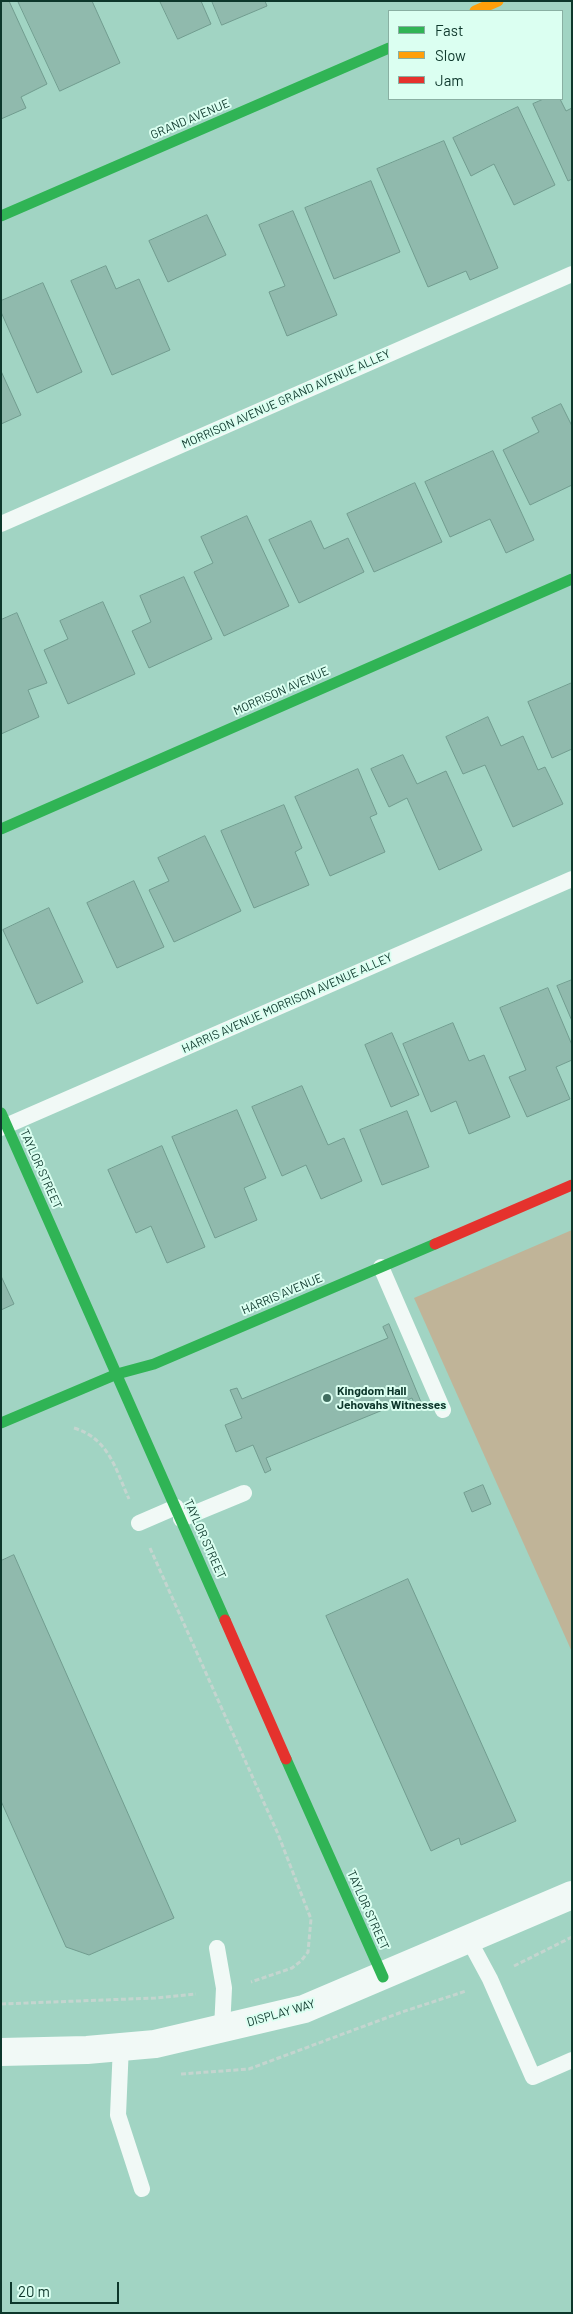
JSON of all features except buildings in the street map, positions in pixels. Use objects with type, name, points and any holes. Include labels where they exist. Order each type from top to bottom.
[{"type":"street","points":[[477,10],[498,1]]},
{"type":"street","name":"GRAND AVENUE","points":[[1,216],[388,48]]},
{"type":"street","name":"MORRISON AVENUE","points":[[1,828],[572,579]]},
{"type":"street","name":"TAYLOR STREET","points":[[3,1122],[117,1374],[383,1977]]},
{"type":"street","name":"HARRIS AVENUE","points":[[1,1423],[117,1374],[154,1364],[572,1185]]},
{"type":"street","name":"DISPLAY WAY","points":[[1,2052],[87,2050],[121,2045],[155,2044],[304,2009],[572,1895]]},
{"type":"lane","name":"MORRISON AVENUE GRAND AVENUE ALLEY","points":[[1,524],[572,274]]},
{"type":"lane","name":"HARRIS AVENUE MORRISON AVENUE ALLEY","points":[[3,1122],[572,878]]},
{"type":"lane","points":[[381,1267],[443,1410]]},
{"type":"lane","points":[[139,1523],[244,1492]]},
{"type":"lane","points":[[469,1940],[490,1979],[533,2076],[572,2060]]},
{"type":"lane","points":[[217,1948],[224,1988],[222,2029]]},
{"type":"lane","points":[[121,2045],[118,2115],[142,2189]]},
{"type":"path","points":[[1,2004],[155,1998],[202,1994],[277,1974],[292,1968],[308,1952],[311,1918],[278,1834],[111,1459],[102,1443],[88,1432],[70,1427]]},
{"type":"shaded area","points":[[572,1230],[572,1652],[414,1298]]},
{"type":"traffic: fast","points":[[1,216],[388,48]]},
{"type":"traffic: fast","points":[[1,829],[572,579]]},
{"type":"traffic: fast","points":[[1,1113],[225,1620]]},
{"type":"traffic: fast","points":[[1,1423],[117,1374],[154,1364],[435,1244]]},
{"type":"traffic: fast","points":[[286,1759],[383,1977]]},
{"type":"traffic: slow","points":[[477,10],[498,1]]},
{"type":"traffic: jam","points":[[435,1244],[572,1185]]},
{"type":"traffic: jam","points":[[225,1620],[286,1759]]},
{"type":"place","name":"Kingdom Hall Jehovahs Witnesses","points":[[327,1398]]}]
